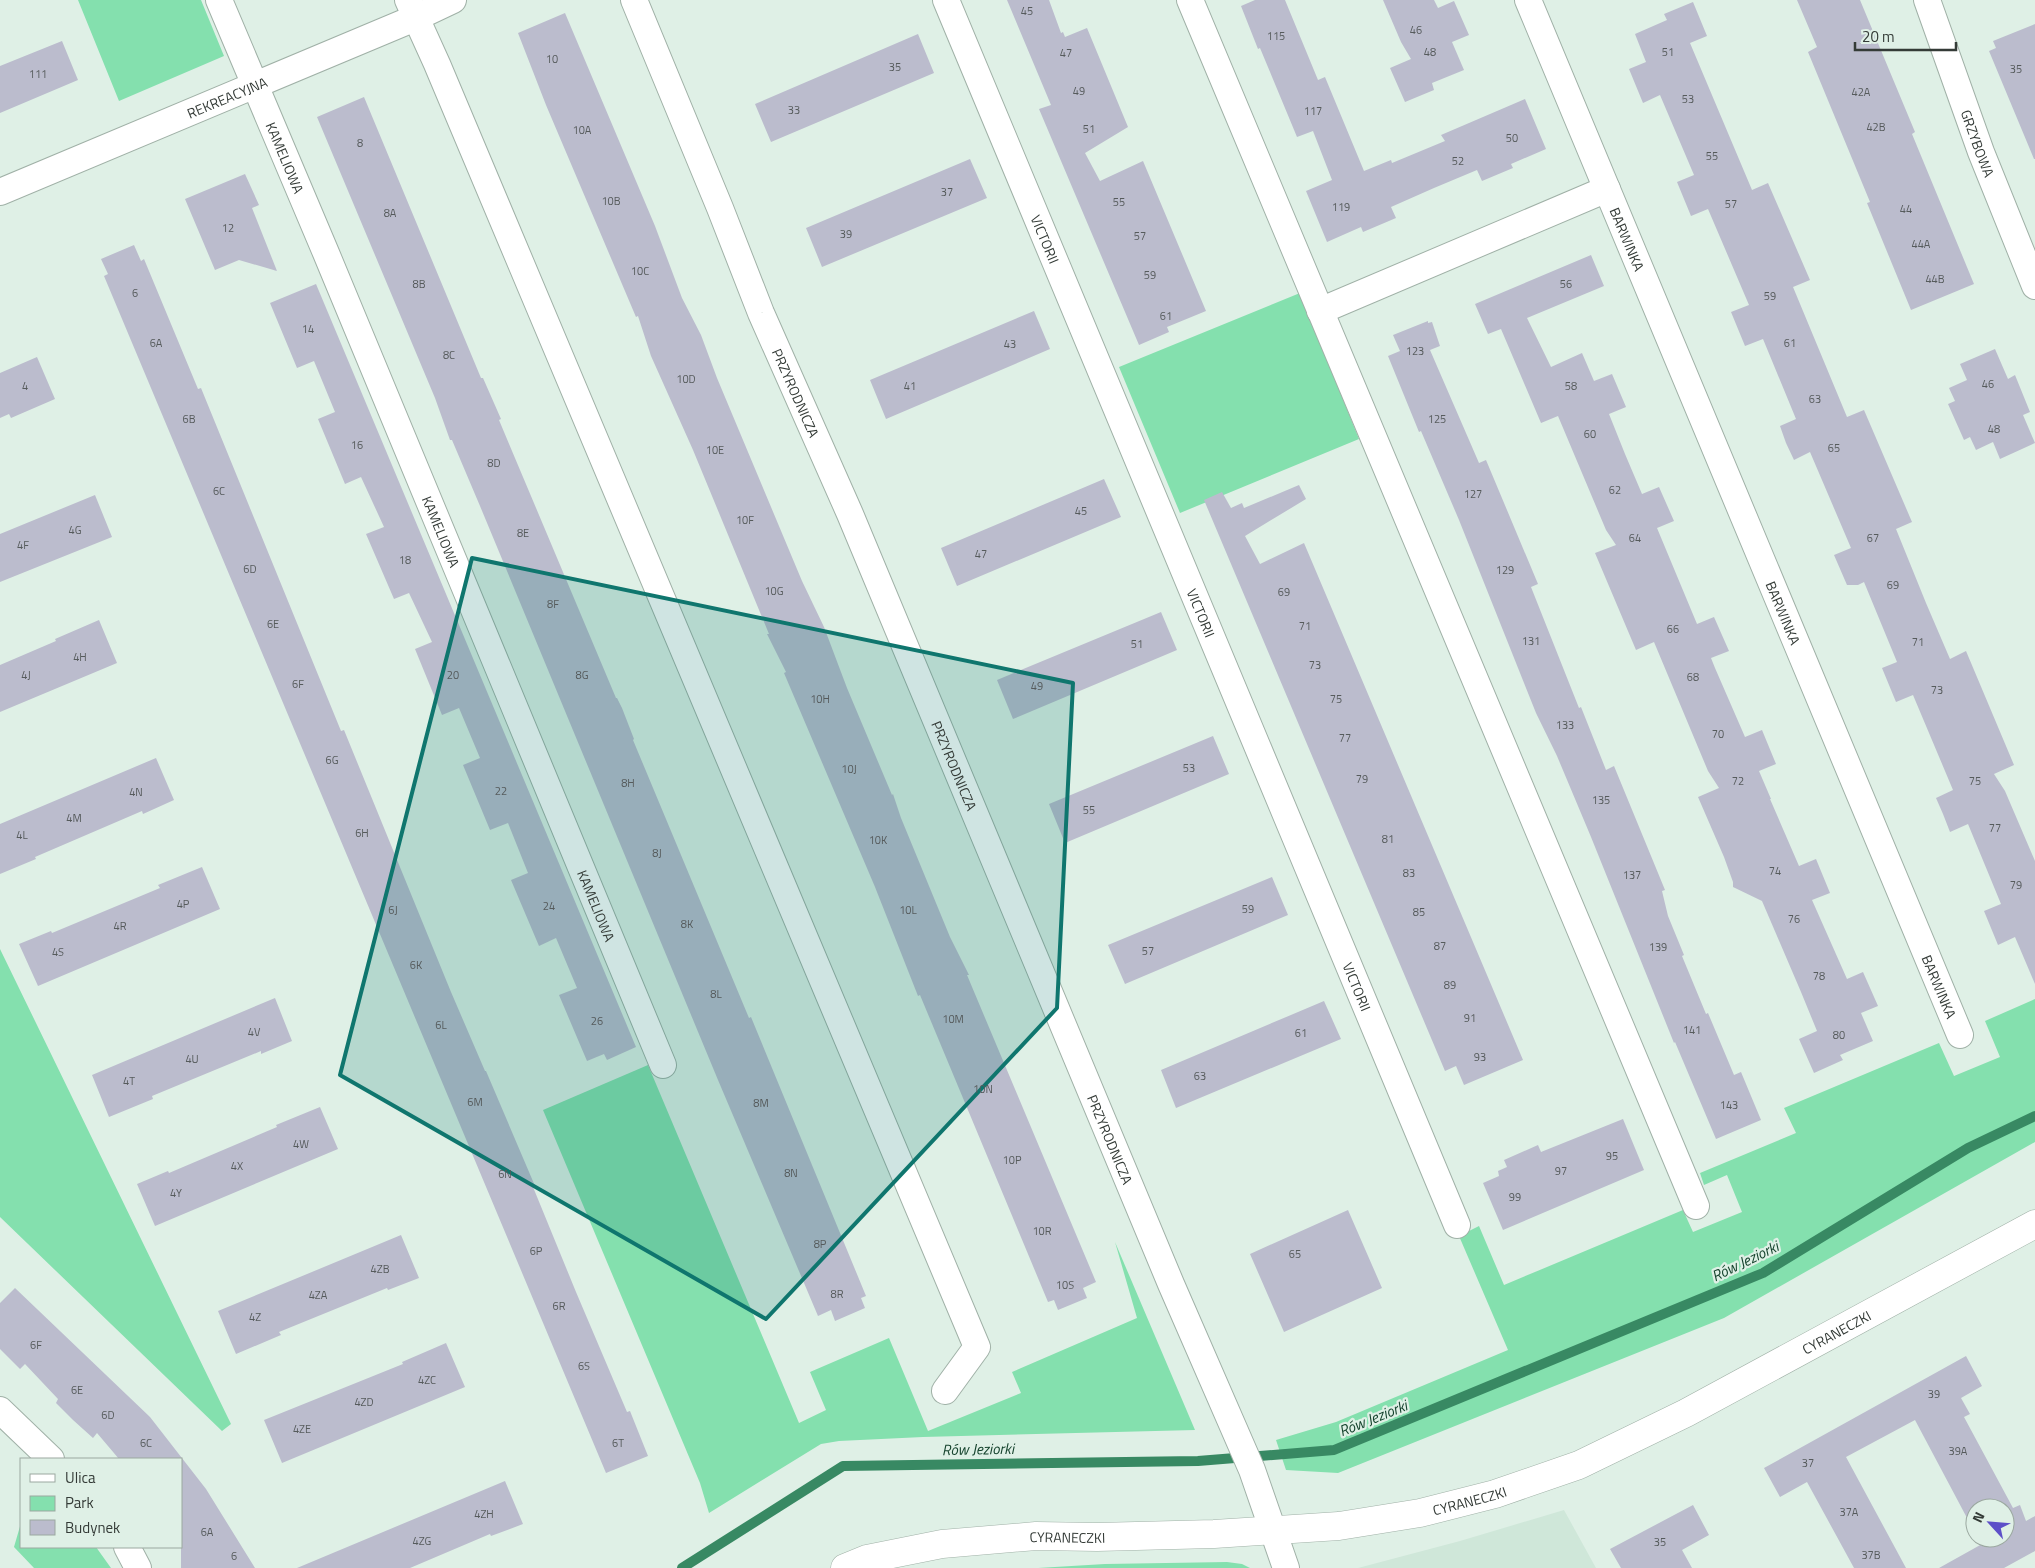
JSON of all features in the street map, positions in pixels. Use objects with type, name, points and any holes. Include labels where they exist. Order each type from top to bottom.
[{"type":"street","name":"KAMELIOWA","points":[[219,0],[319,235],[663,1065]]},
{"type":"street","name":"REKREACYJNA","points":[[0,192],[254,85],[411,9],[453,0]]},
{"type":"street","name":"PRZYRODNICZA","points":[[634,0],[761,313],[850,514],[1171,1284],[1235,1429],[1252,1470],[1286,1568]]},
{"type":"street","name":"VICTORII","points":[[946,0],[1457,1225]]},
{"type":"street","points":[[1190,0],[1696,1206]]},
{"type":"street","name":"BARWINKA","points":[[1528,0],[1960,1035]]},
{"type":"street","name":"GRZYBOWA","points":[[1927,0],[1981,152],[2035,286]]},
{"type":"street","points":[[411,9],[440,73],[977,1347],[945,1391]]},
{"type":"street","name":"BARWINKA","points":[[1320,311],[1607,188]]},
{"type":"street","name":"CYRANECZKI","points":[[845,1568],[867,1559],[942,1544],[1008,1538],[1272,1531],[1339,1526],[1420,1513],[1495,1494],[1580,1466],[1686,1413],[2035,1224]]},
{"type":"street","points":[[0,1410],[50,1458]]},
{"type":"street","points":[[128,1548],[138,1568]]},
{"type":"highlighted area","points":[[472,558],[1073,683],[1057,1008],[766,1319],[340,1075]]},
{"type":"shaded area","points":[[1564,1510],[1596,1568],[1358,1568],[1460,1541]]},
{"type":"green space","points":[[78,0],[201,0],[224,56],[119,101]]},
{"type":"green space","points":[[1300,293],[1359,439],[1180,513],[1119,367]]},
{"type":"green space","points":[[0,949],[231,1424],[222,1431],[0,1217]]},
{"type":"green space","points":[[2035,999],[2035,1142],[1724,1318],[1338,1473],[1286,1470],[1276,1440],[1336,1422],[1508,1350],[1459,1236],[1479,1226],[1504,1285],[1683,1210],[1693,1232],[1742,1212],[1727,1175],[1704,1185],[1700,1173],[1796,1133],[1784,1108],[1939,1043],[1954,1076],[2000,1057],[1985,1021]]},
{"type":"green space","points":[[648,1065],[799,1423],[826,1410],[810,1372],[889,1338],[928,1431],[1021,1393],[1012,1372],[1137,1318],[1115,1242],[1195,1430],[923,1437],[839,1441],[821,1444],[709,1513],[700,1483],[543,1110]]},
{"type":"green space","points":[[20,1526],[20,1548],[97,1548],[111,1568],[34,1568],[14,1547]]},
{"type":"green space","points":[[1227,1562],[1242,1564],[1250,1568],[1038,1568],[1105,1564]]},
{"type":"building","points":[[1007,0],[1049,0],[1061,33],[1063,32],[1065,37],[1087,28],[1128,127],[1085,153],[1100,181],[1143,161],[1206,311],[1167,327],[1169,332],[1139,345],[1039,109],[1051,105]]},
{"type":"building","points":[[1255,0],[1285,0],[1318,80],[1325,77],[1364,171],[1391,160],[1392,163],[1445,141],[1441,135],[1525,99],[1546,149],[1511,164],[1513,168],[1482,181],[1477,170],[1434,188],[1391,207],[1396,218],[1363,232],[1361,227],[1327,242],[1306,191],[1332,180],[1313,131],[1297,137],[1260,48],[1258,49],[1241,6]]},
{"type":"building","points":[[1383,0],[1434,0],[1438,8],[1454,1],[1469,35],[1452,42],[1464,70],[1432,83],[1434,90],[1405,102],[1390,68],[1411,59],[1401,42]]},
{"type":"building","points":[[1797,0],[1860,0],[1915,132],[1912,134],[1974,284],[1911,310],[1867,203],[1870,202],[1808,52],[1817,47]]},
{"type":"building","points":[[1693,2],[1707,36],[1690,43],[1752,190],[1768,183],[1810,280],[1793,287],[1847,417],[1864,410],[1912,522],[1896,529],[1926,603],[1950,659],[1966,651],[2014,765],[1994,774],[2005,791],[2035,861],[2035,984],[2015,937],[1998,945],[1984,911],[2001,904],[1968,824],[1950,832],[1936,798],[1953,790],[1913,695],[1896,702],[1882,668],[1897,662],[1864,582],[1858,585],[1847,585],[1834,555],[1851,548],[1810,452],[1794,460],[1786,443],[1780,426],[1796,419],[1763,339],[1745,346],[1731,312],[1749,305],[1708,209],[1691,216],[1677,182],[1694,175],[1660,95],[1643,103],[1629,69],[1646,62],[1635,34],[1667,20],[1664,14]]},
{"type":"building","points":[[565,13],[655,226],[682,298],[701,335],[717,378],[802,581],[824,627],[847,688],[893,794],[950,937],[969,975],[967,975],[1096,1282],[1083,1288],[1087,1298],[1058,1310],[1054,1300],[1048,1302],[920,995],[918,996],[875,887],[784,673],[786,672],[767,634],[769,634],[693,450],[651,356],[638,316],[636,317],[546,105],[518,33]]},
{"type":"building","points":[[2035,24],[2034,159],[1989,51],[1996,48],[1993,41]]},
{"type":"building","points":[[918,34],[934,73],[771,142],[755,104]]},
{"type":"building","points":[[62,41],[78,80],[0,113],[0,66]]},
{"type":"building","points":[[364,97],[481,378],[483,378],[501,419],[499,420],[616,698],[622,708],[633,740],[749,1018],[751,1017],[866,1296],[861,1298],[865,1308],[835,1321],[831,1310],[818,1316],[480,506],[452,440],[450,440],[435,398],[317,117]]},
{"type":"building","points":[[970,159],[987,198],[822,267],[806,228]]},
{"type":"building","points":[[245,174],[259,205],[252,208],[277,271],[239,260],[215,270],[185,199]]},
{"type":"building","points":[[134,245],[141,261],[144,259],[198,389],[201,388],[341,731],[344,730],[451,992],[535,1186],[533,1187],[576,1292],[627,1412],[630,1411],[648,1456],[606,1473],[104,276],[108,274],[101,259]]},
{"type":"building","points":[[1591,255],[1604,286],[1527,318],[1551,367],[1582,353],[1594,381],[1612,374],[1626,407],[1609,414],[1625,454],[1642,494],[1659,487],[1674,521],[1657,528],[1697,624],[1714,617],[1729,651],[1711,658],[1715,668],[1745,737],[1762,730],[1776,764],[1759,771],[1770,799],[1799,866],[1816,859],[1830,893],[1812,900],[1847,979],[1863,972],[1878,1006],[1861,1013],[1873,1041],[1840,1055],[1843,1060],[1814,1073],[1799,1039],[1817,1031],[1801,992],[1762,901],[1733,887],[1724,857],[1698,797],[1719,788],[1708,771],[1654,642],[1636,650],[1595,553],[1616,545],[1606,530],[1558,416],[1541,423],[1501,329],[1488,334],[1475,304]]},
{"type":"building","points":[[316,284],[636,1047],[607,1060],[604,1054],[587,1061],[559,995],[577,988],[556,938],[539,946],[511,880],[528,873],[508,823],[490,830],[463,765],[480,758],[459,708],[442,715],[415,649],[432,642],[409,593],[394,599],[366,534],[384,527],[361,477],[345,484],[318,419],[335,412],[314,361],[297,368],[270,303]]},
{"type":"building","points":[[1034,311],[1050,349],[886,419],[870,380]]},
{"type":"building","points":[[1428,321],[1428,323],[1432,322],[1440,346],[1430,350],[1479,463],[1486,460],[1538,584],[1531,587],[1606,770],[1614,766],[1665,890],[1662,891],[1668,916],[1706,1014],[1708,1013],[1734,1075],[1741,1072],[1761,1120],[1716,1139],[1674,1043],[1557,756],[1536,713],[1459,520],[1421,431],[1419,432],[1388,356],[1400,351],[1393,335]]},
{"type":"building","points":[[1995,349],[2008,379],[2015,375],[2030,412],[2023,415],[2035,443],[2000,459],[1993,442],[1976,450],[1970,437],[1964,440],[1948,404],[1955,401],[1949,388],[1967,380],[1960,364]]},
{"type":"building","points":[[37,357],[55,399],[11,418],[9,414],[0,418],[0,373]]},
{"type":"building","points":[[1104,479],[1121,517],[957,586],[941,548]]},
{"type":"building","points":[[1299,485],[1306,499],[1245,536],[1260,564],[1304,543],[1523,1060],[1464,1085],[1456,1066],[1445,1071],[1204,500],[1222,492],[1231,508],[1242,503],[1244,508]]},
{"type":"building","points":[[95,495],[112,537],[0,582],[0,534]]},
{"type":"building","points":[[1161,612],[1177,650],[1013,719],[997,680]]},
{"type":"building","points":[[99,620],[117,663],[0,712],[0,665]]},
{"type":"building","points":[[1213,736],[1229,774],[1065,843],[1049,804]]},
{"type":"building","points":[[156,758],[174,800],[143,814],[142,811],[0,874],[0,824]]},
{"type":"building","points":[[202,867],[220,909],[38,986],[19,944],[51,931],[52,933],[160,888],[158,885]]},
{"type":"building","points":[[1272,877],[1288,915],[1125,984],[1108,945]]},
{"type":"building","points":[[275,998],[292,1041],[261,1054],[261,1051],[152,1096],[153,1099],[109,1117],[92,1075]]},
{"type":"building","points":[[1324,1001],[1341,1039],[1176,1108],[1161,1070]]},
{"type":"building","points":[[320,1107],[338,1149],[155,1226],[137,1184],[168,1171],[169,1173]]},
{"type":"building","points":[[1623,1119],[1644,1170],[1503,1230],[1483,1183],[1499,1176],[1498,1171],[1507,1167],[1504,1160],[1538,1145],[1541,1152]]},
{"type":"building","points":[[1348,1210],[1382,1288],[1284,1332],[1250,1254]]},
{"type":"building","points":[[401,1235],[419,1278],[388,1290],[387,1288],[279,1332],[281,1335],[236,1354],[218,1311]]},
{"type":"building","points":[[15,1288],[150,1417],[182,1458],[118,1458],[97,1433],[93,1438],[56,1403],[58,1399],[25,1364],[20,1369],[0,1349],[0,1303]]},
{"type":"building","points":[[446,1343],[465,1387],[282,1463],[264,1420],[403,1364],[402,1362]]},
{"type":"building","points":[[1966,1356],[1982,1386],[1961,1398],[1970,1414],[1964,1417],[2008,1498],[1965,1498],[1965,1514],[1915,1420],[1846,1457],[1906,1568],[1854,1568],[1807,1482],[1780,1497],[1764,1468]]},
{"type":"building","points":[[182,1458],[206,1489],[255,1568],[181,1568]]},
{"type":"building","points":[[505,1481],[523,1524],[491,1536],[490,1534],[410,1568],[297,1568]]},
{"type":"building","points":[[1693,1505],[1709,1535],[1682,1550],[1692,1568],[1621,1568],[1610,1549]]},
{"type":"building","points":[[2020,1505],[2026,1521],[2035,1516],[2035,1551],[2004,1568],[1939,1568],[1975,1548],[2015,1548],[2015,1507]]},
{"type":"waterway","name":"Rów Jeziorki","points":[[682,1568],[843,1466],[1198,1461],[1334,1450],[1763,1273],[1968,1148],[2035,1116]]}]
